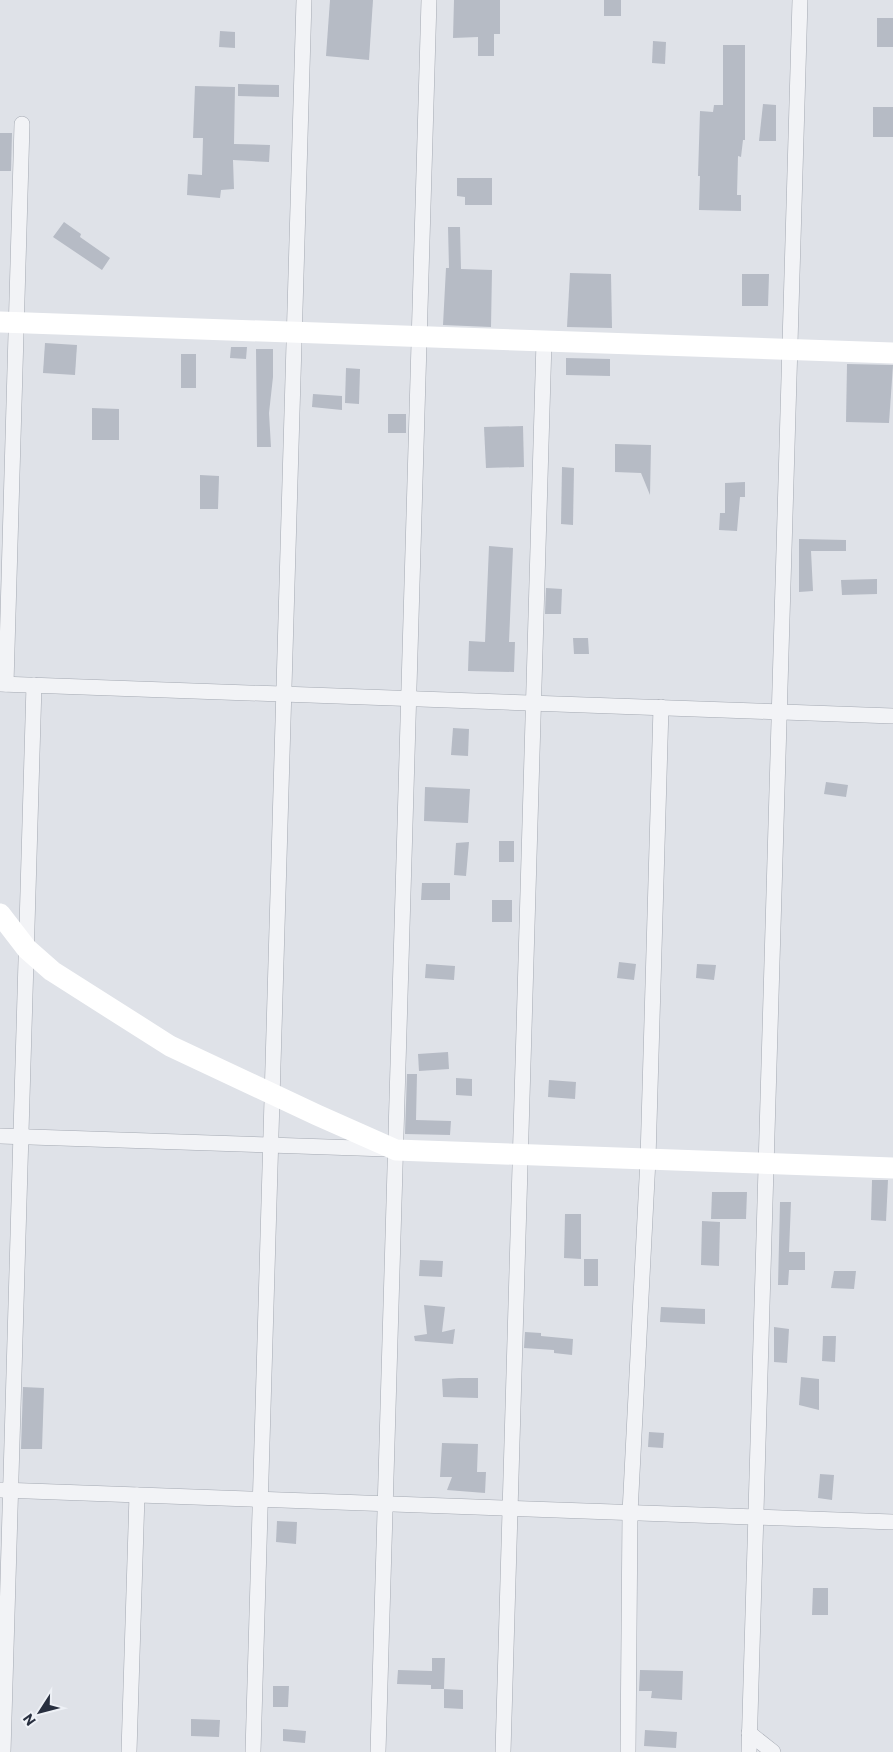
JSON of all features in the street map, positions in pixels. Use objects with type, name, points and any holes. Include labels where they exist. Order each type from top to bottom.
[{"type":"street","points":[[253,1752],[304,0]]},
{"type":"street","points":[[378,1752],[429,0]]},
{"type":"street","points":[[749,1752],[800,0]]},
{"type":"street","points":[[22,124],[8,322],[3,684],[893,716]]},
{"type":"street","points":[[8,322],[893,353]]},
{"type":"street","points":[[503,1752],[544,341]]},
{"type":"street","points":[[3,1752],[5,1490],[21,1137],[34,685]]},
{"type":"street","points":[[628,1752],[630,1513],[648,1159],[661,707]]},
{"type":"street","points":[[0,914],[27,948],[52,971],[170,1046],[396,1150]]},
{"type":"street","points":[[0,1136],[893,1168]]},
{"type":"street","points":[[5,1490],[893,1522]]},
{"type":"street","points":[[129,1752],[136,1495]]},
{"type":"street","points":[[749,1733],[773,1752]]},
{"type":"building","points":[[330,0],[373,0],[369,60],[326,56]]},
{"type":"building","points":[[454,0],[500,0],[500,34],[494,34],[494,56],[478,56],[478,37],[453,38]]},
{"type":"building","points":[[604,0],[621,0],[621,16],[604,16]]},
{"type":"building","points":[[877,18],[893,18],[893,47],[877,47]]},
{"type":"building","points":[[220,31],[235,32],[235,48],[219,47]]},
{"type":"building","points":[[653,41],[666,42],[665,64],[652,63]]},
{"type":"building","points":[[723,45],[745,45],[745,140],[743,140],[741,157],[738,156],[737,195],[741,195],[741,211],[699,210],[700,111],[713,112],[714,105],[723,105]]},
{"type":"building","points":[[238,84],[279,85],[279,97],[238,96]]},
{"type":"building","points":[[195,86],[235,87],[234,144],[270,145],[269,162],[233,160],[234,189],[221,190],[220,198],[187,195],[188,174],[202,175],[203,138],[193,138]]},
{"type":"building","points":[[763,104],[776,105],[776,141],[759,141]]},
{"type":"building","points":[[873,107],[893,107],[893,137],[873,137]]},
{"type":"building","points":[[0,133],[12,133],[11,171],[0,171]]},
{"type":"building","points":[[457,178],[492,178],[492,205],[465,205],[465,197],[457,196]]},
{"type":"building","points":[[64,222],[81,234],[80,237],[110,258],[102,270],[53,237]]},
{"type":"building","points":[[448,227],[460,227],[461,269],[492,270],[491,327],[443,325],[446,268],[449,268]]},
{"type":"building","points":[[570,273],[611,274],[612,328],[567,327]]},
{"type":"building","points":[[742,274],[769,274],[768,306],[742,306]]},
{"type":"building","points":[[45,343],[77,345],[75,375],[43,373]]},
{"type":"building","points":[[231,347],[247,347],[246,359],[230,358]]},
{"type":"building","points":[[256,349],[273,349],[273,377],[269,413],[271,447],[257,447]]},
{"type":"building","points":[[181,354],[196,354],[196,388],[181,388]]},
{"type":"building","points":[[566,358],[610,359],[610,376],[566,375]]},
{"type":"building","points":[[847,364],[893,365],[889,423],[846,422]]},
{"type":"building","points":[[346,368],[360,369],[359,404],[345,403]]},
{"type":"building","points":[[313,394],[342,396],[342,410],[312,407]]},
{"type":"building","points":[[92,408],[119,409],[119,440],[92,440]]},
{"type":"building","points":[[388,414],[406,414],[406,433],[388,433]]},
{"type":"building","points":[[523,426],[524,467],[486,468],[484,427]]},
{"type":"building","points":[[615,444],[651,445],[650,495],[641,473],[615,472]]},
{"type":"building","points":[[562,467],[574,468],[573,525],[561,524]]},
{"type":"building","points":[[200,475],[219,476],[218,509],[200,509]]},
{"type":"building","points":[[745,482],[745,497],[740,497],[737,531],[719,530],[720,513],[725,513],[725,483]]},
{"type":"building","points":[[799,539],[846,540],[846,551],[811,551],[813,591],[799,592]]},
{"type":"building","points":[[489,546],[513,548],[509,642],[515,642],[514,672],[468,671],[469,641],[485,642]]},
{"type":"building","points":[[877,579],[877,594],[842,595],[841,580]]},
{"type":"building","points":[[546,588],[562,589],[561,614],[545,614]]},
{"type":"building","points":[[573,638],[588,638],[589,654],[574,654]]},
{"type":"building","points":[[453,728],[469,729],[468,756],[451,755]]},
{"type":"building","points":[[826,782],[848,785],[846,797],[824,794]]},
{"type":"building","points":[[425,787],[470,789],[468,823],[424,821]]},
{"type":"building","points":[[499,841],[514,841],[514,862],[499,862]]},
{"type":"building","points":[[469,842],[466,876],[454,875],[456,843]]},
{"type":"building","points":[[422,883],[450,883],[450,900],[421,900]]},
{"type":"building","points":[[492,900],[512,900],[512,922],[492,922]]},
{"type":"building","points":[[619,962],[636,964],[634,980],[617,978]]},
{"type":"building","points":[[426,964],[455,966],[454,980],[425,978]]},
{"type":"building","points":[[697,964],[716,965],[714,980],[696,978]]},
{"type":"building","points":[[448,1052],[449,1069],[419,1071],[418,1054]]},
{"type":"building","points":[[407,1074],[417,1074],[416,1120],[451,1121],[450,1135],[405,1134]]},
{"type":"building","points":[[456,1078],[472,1079],[472,1096],[456,1095]]},
{"type":"building","points":[[549,1080],[576,1082],[575,1099],[548,1097]]},
{"type":"building","points":[[872,1180],[888,1180],[886,1221],[871,1220]]},
{"type":"building","points":[[712,1192],[747,1192],[746,1219],[711,1219]]},
{"type":"building","points":[[780,1202],[791,1202],[789,1252],[805,1252],[805,1270],[789,1270],[788,1285],[778,1285]]},
{"type":"building","points":[[565,1214],[581,1214],[581,1259],[564,1258]]},
{"type":"building","points":[[702,1221],[720,1222],[719,1266],[701,1265]]},
{"type":"building","points":[[584,1259],[598,1259],[598,1286],[584,1286]]},
{"type":"building","points":[[420,1260],[443,1261],[442,1277],[419,1276]]},
{"type":"building","points":[[834,1271],[856,1271],[854,1289],[831,1288]]},
{"type":"building","points":[[424,1305],[445,1307],[442,1332],[455,1329],[453,1344],[415,1341],[414,1336],[427,1334]]},
{"type":"building","points":[[661,1307],[705,1309],[705,1324],[660,1322]]},
{"type":"building","points":[[774,1327],[789,1329],[787,1363],[774,1362]]},
{"type":"building","points":[[525,1332],[541,1333],[541,1336],[573,1339],[572,1355],[554,1353],[554,1350],[524,1348]]},
{"type":"building","points":[[823,1336],[836,1336],[835,1362],[822,1361]]},
{"type":"building","points":[[801,1377],[819,1379],[819,1410],[799,1405]]},
{"type":"building","points":[[478,1378],[478,1398],[443,1397],[442,1379]]},
{"type":"building","points":[[23,1387],[44,1388],[42,1449],[21,1449]]},
{"type":"building","points":[[649,1432],[664,1433],[663,1448],[648,1447]]},
{"type":"building","points":[[442,1443],[478,1444],[477,1472],[486,1472],[485,1493],[447,1490],[452,1477],[440,1477]]},
{"type":"building","points":[[820,1474],[834,1475],[832,1500],[818,1498]]},
{"type":"building","points":[[277,1521],[297,1522],[296,1544],[276,1542]]},
{"type":"building","points":[[813,1588],[828,1588],[828,1615],[812,1615]]},
{"type":"building","points":[[432,1658],[445,1658],[444,1689],[431,1689],[431,1685],[397,1684],[398,1670],[432,1671]]},
{"type":"building","points":[[640,1670],[683,1671],[682,1700],[651,1698],[652,1691],[639,1691]]},
{"type":"building","points":[[273,1686],[289,1686],[288,1707],[273,1707]]},
{"type":"building","points":[[444,1689],[463,1690],[463,1709],[444,1708]]},
{"type":"building","points":[[191,1719],[220,1720],[219,1737],[191,1736]]},
{"type":"building","points":[[283,1729],[306,1731],[305,1743],[283,1741]]},
{"type":"building","points":[[645,1730],[677,1732],[676,1748],[644,1746]]}]
